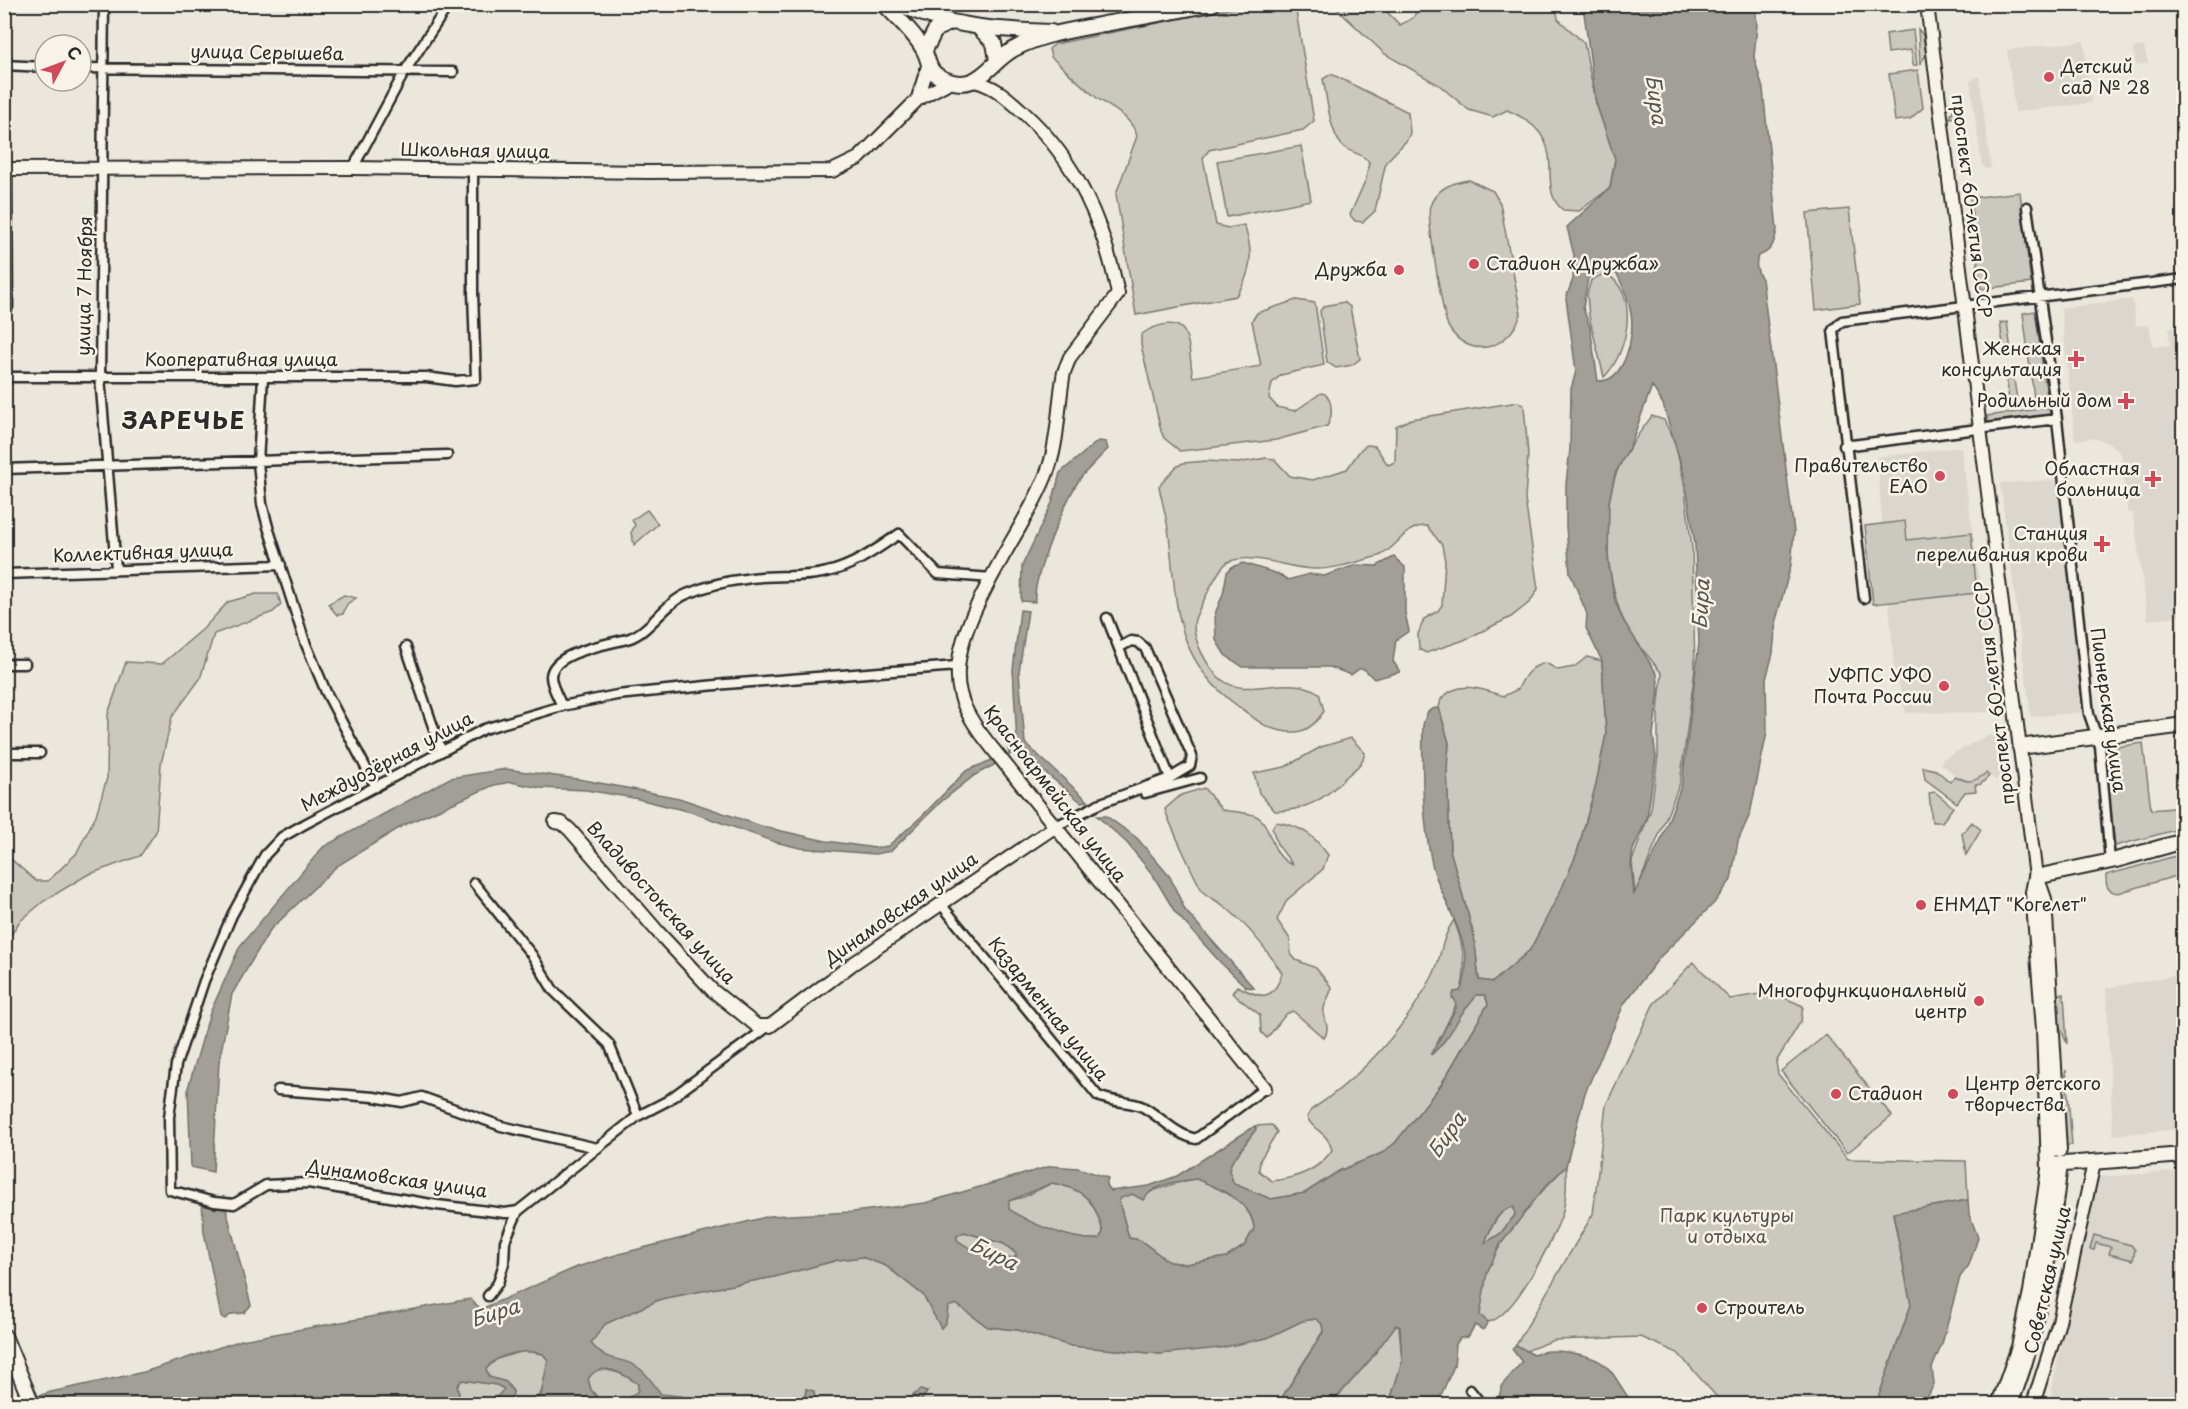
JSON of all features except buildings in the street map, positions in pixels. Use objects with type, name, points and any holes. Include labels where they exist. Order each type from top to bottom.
[{"type":"main road","points":[[884,4],[924,50],[928,66],[918,99]]},
{"type":"main road","points":[[899,4],[952,22],[979,28],[1059,33]]},
{"type":"main road","points":[[974,81],[1014,48],[1059,33],[1212,4]]},
{"type":"main road","name":"проспект 60-летия СССР","points":[[1927,4],[2036,877],[2033,892],[2056,1160],[2042,1295],[2029,1349],[2010,1404]]},
{"type":"main road","points":[[924,50],[936,28],[952,22]]},
{"type":"main road","points":[[979,28],[994,43],[993,73],[1002,93]]},
{"type":"main road","points":[[928,66],[942,78],[951,81],[974,81],[1002,93]]},
{"type":"main road","points":[[918,99],[951,81]]},
{"type":"main road","name":"Красноармейская улица","points":[[1002,93],[1049,135],[1077,177],[1099,224],[1118,294],[1070,357],[1061,389],[1050,465],[1023,523],[992,578],[963,641],[957,666],[960,694],[977,727],[1265,1088]]},
{"type":"main road","name":"Школьная улица","points":[[6,169],[473,168],[648,172],[832,171],[859,158],[918,99]]},
{"type":"main road","points":[[2020,747],[2184,725]]},
{"type":"main road","name":"Владивостокская улица","points":[[555,822],[562,823],[570,830],[658,932],[712,990],[757,1026],[770,1026]]},
{"type":"main road","name":"Динамовская улица","points":[[770,1026],[940,903],[1056,826]]},
{"type":"main road","points":[[2036,877],[2110,861],[2184,841]]},
{"type":"main road","points":[[2056,1160],[2094,1163],[2184,1155]]},
{"type":"main road","name":"проспект 60-летия СССР","points":[[1999,1404],[2019,1347],[2056,1160]]},
{"type":"main road","name":"Советская улица","points":[[2033,1404],[2059,1322],[2094,1163]]},
{"type":"main road","points":[[4,1336],[32,1404]]},
{"type":"street","name":"улица 7 Ноября","points":[[104,4],[100,377],[116,568]]},
{"type":"street","points":[[353,168],[405,71],[449,4]]},
{"type":"street","points":[[4,65],[33,66]]},
{"type":"street","name":"улица Серышева","points":[[93,68],[453,72]]},
{"type":"street","name":"Кооперативная улица","points":[[4,377],[426,376],[455,381],[476,379],[473,168]]},
{"type":"street","points":[[6,169],[8,307]]},
{"type":"street","name":"Пионерская улица","points":[[2027,207],[2056,418],[2088,703],[2095,737],[2100,746],[2110,861]]},
{"type":"street","points":[[1864,598],[1844,446],[1833,330],[1842,321],[2184,279]]},
{"type":"street","points":[[263,377],[258,462],[262,504],[305,642],[326,692],[376,787]]},
{"type":"street","points":[[1844,446],[2056,418]]},
{"type":"street","points":[[4,469],[447,455]]},
{"type":"street","points":[[562,706],[552,684],[551,675],[555,667],[578,652],[602,643],[632,637],[663,608],[687,594],[745,579],[826,572],[867,555],[899,534],[938,574],[992,578]]},
{"type":"street","name":"Коллективная улица","points":[[4,574],[116,568],[281,565]]},
{"type":"street","points":[[1107,618],[1170,778]]},
{"type":"street","points":[[1056,826],[1098,804],[1170,778],[1190,766],[1192,756],[1144,648],[1138,642],[1131,641],[1120,647]]},
{"type":"street","points":[[406,647],[441,750]]},
{"type":"street","points":[[4,664],[25,664]]},
{"type":"street","name":"Междуозёрная улица","points":[[170,1190],[169,1117],[176,1065],[204,981],[232,915],[265,855],[274,844],[303,825],[490,726],[562,706],[617,695],[957,666]]},
{"type":"street","points":[[4,753],[40,753]]},
{"type":"street","points":[[1098,804],[1200,778]]},
{"type":"street","points":[[474,883],[532,955],[553,990],[609,1044],[638,1116]]},
{"type":"street","name":"Казарменная улица","points":[[940,903],[1098,1096],[1112,1103],[1140,1106],[1186,1137],[1196,1139],[1265,1088]]},
{"type":"street","points":[[488,1296],[498,1282],[504,1263],[504,1241],[518,1211],[638,1116],[667,1101],[770,1026]]},
{"type":"street","points":[[278,1090],[374,1097],[402,1102],[422,1097],[501,1126],[597,1148]]},
{"type":"street","name":"Динамовская улица","points":[[170,1190],[214,1202],[234,1204],[266,1185],[309,1183],[437,1206],[505,1213],[518,1211]]},
{"type":"street","points":[[1470,1390],[1481,1404]]},
{"type":"shaded area","name":"Детский сад № 28","points":[[2084,41],[2091,103],[2015,112],[2007,50]]},
{"type":"shaded area","points":[[2144,46],[2148,63],[2136,65],[2133,48]]},
{"type":"shaded area","points":[[1979,76],[1991,168],[1987,169],[1982,165],[1970,81]]},
{"type":"shaded area","name":"Областная больница","points":[[2132,299],[2136,326],[2149,325],[2153,347],[2170,345],[2169,328],[2184,326],[2183,615],[2148,620],[2133,513],[2128,513],[2126,504],[2121,454],[2112,445],[2095,438],[2075,440],[2061,308]]},
{"type":"shaded area","points":[[1961,447],[1997,712],[1906,713],[1894,666],[1877,457]]},
{"type":"shaded area","points":[[2056,480],[2084,712],[2031,717],[2000,483]]},
{"type":"shaded area","points":[[1997,734],[2003,739],[2007,765],[1996,780],[1986,774],[1972,782],[1965,782],[1941,764],[1943,759],[1986,736]]},
{"type":"shaded area","points":[[2183,974],[2183,1129],[2113,1135],[2106,988]]},
{"type":"shaded area","points":[[2183,1171],[2183,1404],[2049,1404],[2080,1252],[2099,1177]]},
{"type":"green space","points":[[1247,5],[1295,5],[1314,121],[1303,130],[1209,150],[1203,158],[1216,225],[1228,228],[1244,225],[1247,235],[1250,262],[1245,279],[1236,296],[1136,315],[1116,194],[1137,136],[1126,118],[1079,83],[1051,57],[1049,49],[1055,44]]},
{"type":"green space","points":[[1340,5],[1380,5],[1400,25],[1413,18],[1420,5],[1556,5],[1558,19],[1584,43],[1596,103],[1615,158],[1610,188],[1579,211],[1563,210],[1555,200],[1551,188],[1547,148],[1541,134],[1528,122],[1507,110],[1493,117],[1469,110],[1439,85],[1385,54],[1338,10]]},
{"type":"green space","points":[[1918,29],[1923,35],[1926,55],[1920,64]]},
{"type":"green space","points":[[1913,30],[1917,65],[1913,65],[1911,50],[1888,53],[1886,34]]},
{"type":"green space","points":[[1918,70],[1923,108],[1910,119],[1895,121],[1889,74]]},
{"type":"green space","points":[[1331,74],[1408,112],[1410,133],[1407,140],[1386,162],[1375,211],[1363,222],[1355,221],[1350,215],[1366,179],[1369,162],[1345,148],[1336,136],[1323,79]]},
{"type":"green space","points":[[1956,102],[1961,102],[1963,116],[1950,118]]},
{"type":"green space","points":[[1301,146],[1311,200],[1227,217],[1217,161]]},
{"type":"green space","name":"Стадион «Дружба»","points":[[1469,180],[1493,191],[1500,203],[1521,314],[1516,326],[1508,335],[1489,347],[1468,345],[1458,339],[1449,328],[1443,306],[1430,227],[1430,206],[1436,195],[1451,185]]},
{"type":"green space","points":[[2020,192],[2031,283],[1981,289],[1970,198]]},
{"type":"green space","points":[[1849,209],[1860,304],[1816,310],[1807,213]]},
{"type":"green space","points":[[1605,273],[1616,282],[1623,294],[1627,308],[1627,324],[1619,354],[1604,377],[1589,316],[1587,294],[1591,280]]},
{"type":"green space","points":[[1296,300],[1315,303],[1324,365],[1281,375],[1272,383],[1269,398],[1277,407],[1295,411],[1321,393],[1325,394],[1330,401],[1331,409],[1327,426],[1276,440],[1180,451],[1164,438],[1141,345],[1141,335],[1158,326],[1170,324],[1181,328],[1188,343],[1193,377],[1261,366],[1252,321],[1257,313]]},
{"type":"green space","points":[[1344,302],[1350,307],[1360,359],[1352,365],[1336,368],[1327,362],[1320,311],[1324,306]]},
{"type":"green space","points":[[2035,311],[2048,404],[2035,406],[2023,313]]},
{"type":"green space","points":[[2007,322],[2011,350],[2004,351],[2000,323]]},
{"type":"green space","points":[[2013,373],[2017,400],[2009,401],[2006,374]]},
{"type":"green space","points":[[1518,402],[1524,406],[1528,454],[1525,499],[1538,589],[1530,602],[1511,617],[1464,640],[1426,653],[1419,649],[1418,634],[1424,619],[1438,611],[1442,605],[1445,561],[1442,545],[1427,526],[1412,529],[1379,556],[1332,568],[1306,569],[1251,559],[1230,561],[1219,572],[1195,619],[1195,635],[1206,661],[1222,680],[1232,685],[1244,688],[1282,685],[1307,687],[1319,693],[1324,711],[1309,728],[1296,732],[1282,731],[1260,723],[1218,689],[1190,651],[1178,609],[1168,529],[1159,486],[1176,467],[1183,463],[1207,461],[1238,463],[1266,458],[1274,459],[1290,476],[1313,480],[1347,469],[1361,449],[1367,445],[1375,446],[1388,465],[1395,462],[1396,426],[1411,419]]},
{"type":"green space","points":[[2049,408],[2050,414],[1988,422],[1987,416]]},
{"type":"green space","points":[[1652,416],[1664,420],[1675,443],[1684,482],[1692,548],[1695,669],[1680,783],[1635,894],[1632,861],[1651,809],[1658,756],[1658,712],[1662,674],[1633,636],[1620,612],[1609,565],[1607,532],[1610,499],[1616,475],[1629,448]]},
{"type":"green space","points":[[647,510],[658,524],[634,545],[631,533],[635,525],[632,520]]},
{"type":"green space","points":[[1905,521],[1907,540],[1971,533],[1977,593],[1873,604],[1865,526]]},
{"type":"green space","points":[[256,594],[278,594],[281,605],[273,612],[214,634],[200,679],[172,717],[161,764],[156,832],[140,856],[87,875],[44,901],[19,922],[5,945],[5,854],[36,881],[48,881],[76,854],[96,815],[107,778],[108,714],[126,662],[162,664],[203,629],[228,602]]},
{"type":"green space","points":[[344,595],[356,598],[347,604],[343,614],[337,615],[328,604]]},
{"type":"green space","points":[[1587,657],[1602,661],[1606,734],[1596,785],[1577,853],[1562,889],[1530,950],[1493,982],[1479,980],[1474,936],[1450,850],[1447,769],[1449,743],[1439,708],[1441,699],[1448,693],[1463,687],[1504,696],[1518,689],[1525,676],[1536,666],[1546,663],[1558,670],[1574,667]]},
{"type":"green space","points":[[1351,738],[1365,753],[1362,761],[1322,798],[1296,809],[1275,811],[1259,793],[1254,773],[1285,767],[1321,747]]},
{"type":"green space","points":[[2143,743],[2151,810],[2183,807],[2183,828],[2115,846],[2104,749]]},
{"type":"green space","points":[[1923,767],[1936,770],[1950,782],[1955,776],[1970,781],[1986,773],[1989,776],[1981,784],[1975,785],[1976,791],[1965,792],[1957,803],[1925,779]]},
{"type":"green space","points":[[1204,788],[1222,810],[1256,816],[1261,820],[1279,855],[1285,861],[1293,865],[1277,844],[1272,828],[1276,822],[1306,832],[1328,855],[1323,869],[1287,900],[1277,920],[1290,939],[1291,954],[1296,960],[1316,968],[1332,988],[1324,1008],[1327,1030],[1324,1038],[1293,1011],[1286,1014],[1267,1038],[1261,1032],[1260,1015],[1232,993],[1237,986],[1259,995],[1270,993],[1282,973],[1263,945],[1241,921],[1222,904],[1204,893],[1171,826],[1165,809],[1181,795]]},
{"type":"green space","points":[[1935,792],[1953,807],[1942,822],[1932,822],[1929,793]]},
{"type":"green space","points":[[1972,822],[1981,830],[1966,855],[1962,834]]},
{"type":"green space","points":[[2183,854],[2183,874],[2118,893],[2111,891],[2108,887],[2106,875]]},
{"type":"green space","points":[[1454,920],[1461,941],[1464,975],[1456,1004],[1432,1054],[1476,995],[1485,995],[1488,1004],[1441,1085],[1395,1143],[1382,1153],[1339,1171],[1305,1193],[1271,1199],[1234,1184],[1229,1171],[1231,1163],[1256,1129],[1255,1126],[1272,1125],[1277,1132],[1260,1160],[1259,1171],[1272,1181],[1306,1172],[1320,1163],[1332,1150],[1327,1139],[1307,1117],[1311,1110],[1365,1067],[1409,1015],[1433,975],[1446,934]]},
{"type":"green space","name":"Парк культуры и отдыха","points":[[1693,962],[1730,999],[1771,992],[1803,1006],[1801,1021],[1776,1062],[1778,1074],[1848,1159],[1966,1161],[1968,1200],[1893,1214],[1911,1305],[1876,1404],[1723,1404],[1678,1353],[1641,1337],[1554,1340],[1526,1351],[1516,1345],[1593,1214],[1606,1105],[1653,1005]]},
{"type":"green space","points":[[2057,994],[2064,994],[2067,1044],[2059,1024]]},
{"type":"green space","name":"Стадион","points":[[1826,1035],[1892,1116],[1847,1153],[1781,1071]]},
{"type":"green space","points":[[2066,1070],[2072,1145],[2063,1146],[2061,1095]]},
{"type":"green space","points":[[1566,1166],[1564,1205],[1549,1243],[1520,1294],[1498,1318],[1488,1322],[1479,1315],[1486,1275],[1494,1256],[1522,1215]]},
{"type":"green space","points":[[1196,1179],[1232,1197],[1247,1211],[1254,1229],[1244,1246],[1227,1257],[1186,1264],[1169,1262],[1140,1240],[1129,1238],[1119,1202],[1121,1198]]},
{"type":"green space","points":[[1052,1183],[1073,1189],[1087,1198],[1100,1221],[1103,1232],[1099,1239],[1077,1238],[1052,1231],[1009,1209],[1008,1201],[1024,1197]]},
{"type":"green space","points":[[1514,1207],[1515,1215],[1500,1234],[1484,1244],[1499,1216]]},
{"type":"green space","points":[[964,1232],[1004,1244],[1016,1254],[1016,1257],[1002,1258],[970,1248],[957,1240],[957,1236]]},
{"type":"green space","points":[[2094,1235],[2131,1245],[2135,1250],[2133,1260],[2109,1254],[2111,1247],[2096,1243],[2094,1250],[2090,1249]]},
{"type":"green space","points":[[862,1257],[886,1266],[923,1295],[941,1328],[946,1322],[948,1306],[956,1304],[988,1327],[1017,1330],[1072,1346],[1161,1354],[1267,1338],[1302,1321],[1316,1319],[1322,1324],[1323,1331],[1278,1404],[919,1404],[927,1392],[902,1404],[815,1404],[813,1391],[806,1389],[805,1397],[800,1404],[673,1404],[681,1397],[661,1395],[649,1377],[640,1369],[602,1355],[590,1343],[605,1324],[661,1299],[774,1277],[838,1260]]},
{"type":"green space","points":[[1395,1325],[1399,1327],[1402,1362],[1389,1404],[1331,1404],[1370,1360]]},
{"type":"green space","points":[[524,1351],[543,1354],[548,1360],[543,1387],[537,1398],[511,1404],[513,1391],[505,1382],[489,1377],[486,1369],[497,1359]]},
{"type":"green space","points":[[599,1369],[629,1378],[638,1384],[638,1391],[621,1404],[603,1404],[591,1390],[588,1379],[592,1372]]},
{"type":"green space","points":[[462,1380],[497,1385],[504,1389],[500,1395],[482,1404],[453,1404],[459,1394],[457,1386]]},
{"type":"water","name":"Бира","points":[[1583,5],[1755,5],[1757,25],[1754,57],[1763,89],[1777,230],[1772,246],[1758,256],[1757,265],[1762,279],[1794,532],[1791,565],[1776,620],[1773,653],[1766,679],[1767,732],[1750,814],[1738,841],[1731,880],[1714,903],[1659,958],[1624,1004],[1585,1093],[1566,1166],[1544,1188],[1500,1245],[1487,1273],[1480,1315],[1488,1322],[1483,1330],[1475,1325],[1468,1337],[1460,1338],[1456,1344],[1454,1366],[1437,1404],[1389,1404],[1402,1362],[1400,1327],[1396,1325],[1370,1360],[1331,1404],[1278,1404],[1323,1332],[1322,1324],[1316,1319],[1302,1321],[1267,1338],[1220,1348],[1161,1354],[1071,1346],[1017,1330],[988,1327],[956,1304],[948,1307],[946,1322],[941,1328],[923,1295],[886,1266],[862,1257],[838,1260],[774,1277],[661,1299],[605,1324],[591,1343],[608,1357],[633,1364],[640,1369],[661,1394],[681,1396],[673,1404],[621,1404],[638,1391],[638,1384],[626,1376],[605,1369],[593,1373],[588,1379],[591,1390],[603,1404],[530,1404],[541,1395],[548,1360],[543,1354],[520,1352],[497,1359],[486,1369],[489,1377],[506,1382],[513,1392],[511,1404],[483,1404],[496,1398],[504,1389],[497,1385],[462,1380],[457,1386],[459,1394],[453,1404],[12,1404],[51,1392],[144,1372],[242,1340],[470,1299],[481,1309],[577,1267],[619,1254],[770,1216],[853,1212],[925,1203],[1051,1166],[1078,1168],[1108,1178],[1106,1185],[1110,1191],[1149,1186],[1177,1176],[1255,1126],[1256,1129],[1231,1163],[1229,1171],[1234,1184],[1271,1199],[1305,1193],[1339,1171],[1382,1153],[1395,1143],[1441,1085],[1488,1004],[1485,995],[1476,995],[1444,1041],[1431,1055],[1456,1008],[1455,1000],[1452,998],[1454,992],[1460,991],[1465,975],[1466,959],[1463,943],[1432,864],[1429,847],[1424,812],[1423,777],[1423,725],[1426,715],[1429,710],[1439,708],[1449,743],[1447,769],[1450,850],[1474,936],[1479,980],[1493,982],[1530,950],[1562,888],[1577,853],[1596,784],[1606,734],[1602,661],[1586,628],[1587,614],[1570,573],[1566,527],[1571,389],[1576,371],[1566,298],[1573,279],[1574,255],[1567,227],[1610,188],[1615,159],[1596,103]],"holes":[[[1602,270],[1617,274],[1626,293],[1631,314],[1631,334],[1626,356],[1615,374],[1607,380],[1598,381],[1590,327],[1583,308],[1588,278]],[[1652,386],[1663,404],[1685,478],[1695,545],[1699,643],[1682,784],[1661,840],[1634,894],[1631,864],[1633,850],[1647,818],[1656,757],[1653,735],[1659,690],[1657,674],[1623,620],[1615,601],[1608,559],[1609,502],[1615,474],[1630,446]],[[1196,1179],[1241,1203],[1248,1211],[1254,1229],[1244,1246],[1227,1257],[1186,1264],[1169,1262],[1140,1240],[1129,1238],[1119,1202],[1121,1198],[1132,1194],[1143,1200],[1153,1190],[1174,1182]],[[1052,1183],[1073,1189],[1087,1198],[1096,1212],[1103,1232],[1099,1239],[1077,1238],[1039,1225],[1009,1209],[1009,1201]],[[1514,1207],[1515,1215],[1500,1234],[1485,1243],[1495,1220],[1503,1212]],[[964,1232],[1004,1244],[1016,1253],[1016,1257],[994,1257],[970,1248],[957,1240],[957,1236]]]},
{"type":"water","points":[[1098,441],[1106,442],[1108,449],[1082,476],[1068,501],[1039,575],[1035,602],[1021,601],[1022,566],[1052,503],[1060,473]]},
{"type":"water","points":[[1394,557],[1405,567],[1405,613],[1409,631],[1396,640],[1393,661],[1400,672],[1374,679],[1364,669],[1359,669],[1351,675],[1330,667],[1243,667],[1225,655],[1216,640],[1215,614],[1223,594],[1227,572],[1232,567],[1243,563],[1278,574],[1288,580],[1309,574],[1324,576],[1356,565],[1377,566]]},
{"type":"water","points":[[1020,610],[1028,611],[1019,672],[1025,743],[1088,801],[1081,802],[1019,751],[1009,755],[1008,749],[1017,743],[1013,670]]},
{"type":"water","points":[[994,759],[996,764],[975,775],[942,801],[891,851],[875,854],[800,848],[775,842],[691,812],[634,798],[586,790],[540,788],[511,782],[494,785],[404,825],[337,866],[270,930],[232,994],[219,1062],[213,1172],[191,1167],[188,1088],[210,1013],[240,946],[323,847],[450,778],[506,769],[584,780],[679,798],[764,827],[826,841],[875,848],[888,846],[921,817],[966,771]]},
{"type":"water","points":[[1097,816],[1106,816],[1137,838],[1170,877],[1185,910],[1254,988],[1246,987],[1220,962],[1175,912],[1153,875],[1127,843]]},
{"type":"water","points":[[1968,1200],[1969,1213],[1978,1238],[1969,1265],[1960,1277],[1942,1344],[1932,1368],[1934,1384],[1924,1404],[1876,1404],[1911,1305],[1893,1213]]},
{"type":"water","points":[[207,1201],[212,1207],[226,1209],[251,1305],[244,1313],[232,1314],[225,1319],[221,1317],[204,1232],[202,1202]]},
{"type":"water","points":[[1516,1345],[1534,1355],[1540,1352],[1558,1351],[1578,1354],[1602,1363],[1634,1404],[1497,1404],[1502,1385],[1522,1362],[1512,1349]]},
{"type":"water","points":[[806,1389],[814,1391],[815,1404],[800,1404],[805,1397]]},
{"type":"water","points":[[920,1390],[927,1392],[919,1404],[902,1404]]},
{"type":"place","name":"Детский сад № 28","points":[[2049,77]]},
{"type":"place","name":"Стадион «Дружба»","points":[[1474,264]]},
{"type":"place","name":"Дружба","points":[[1399,270]]},
{"type":"place","name":"Женская консультация","points":[[2076,359]]},
{"type":"place","name":"Родильный дом","points":[[2126,401]]},
{"type":"place","name":"Правительство ЕАО","points":[[1940,476]]},
{"type":"place","name":"Областная больница","points":[[2153,479]]},
{"type":"place","name":"Станция переливания крови","points":[[2102,544]]},
{"type":"place","name":"УФПС УФО Почта России","points":[[1944,686]]},
{"type":"place","name":"ЕНМДТ \"Когелет\"","points":[[1921,905]]},
{"type":"place","name":"Многофункциональный центр","points":[[1979,1001]]},
{"type":"place","name":"Стадион","points":[[1836,1094]]},
{"type":"place","name":"Центр детского творчества","points":[[1953,1094]]},
{"type":"place","name":"Строитель","points":[[1702,1308]]},
{"type":"district","name":"ЗАРЕЧЬЕ","points":[[184,421]]}]
